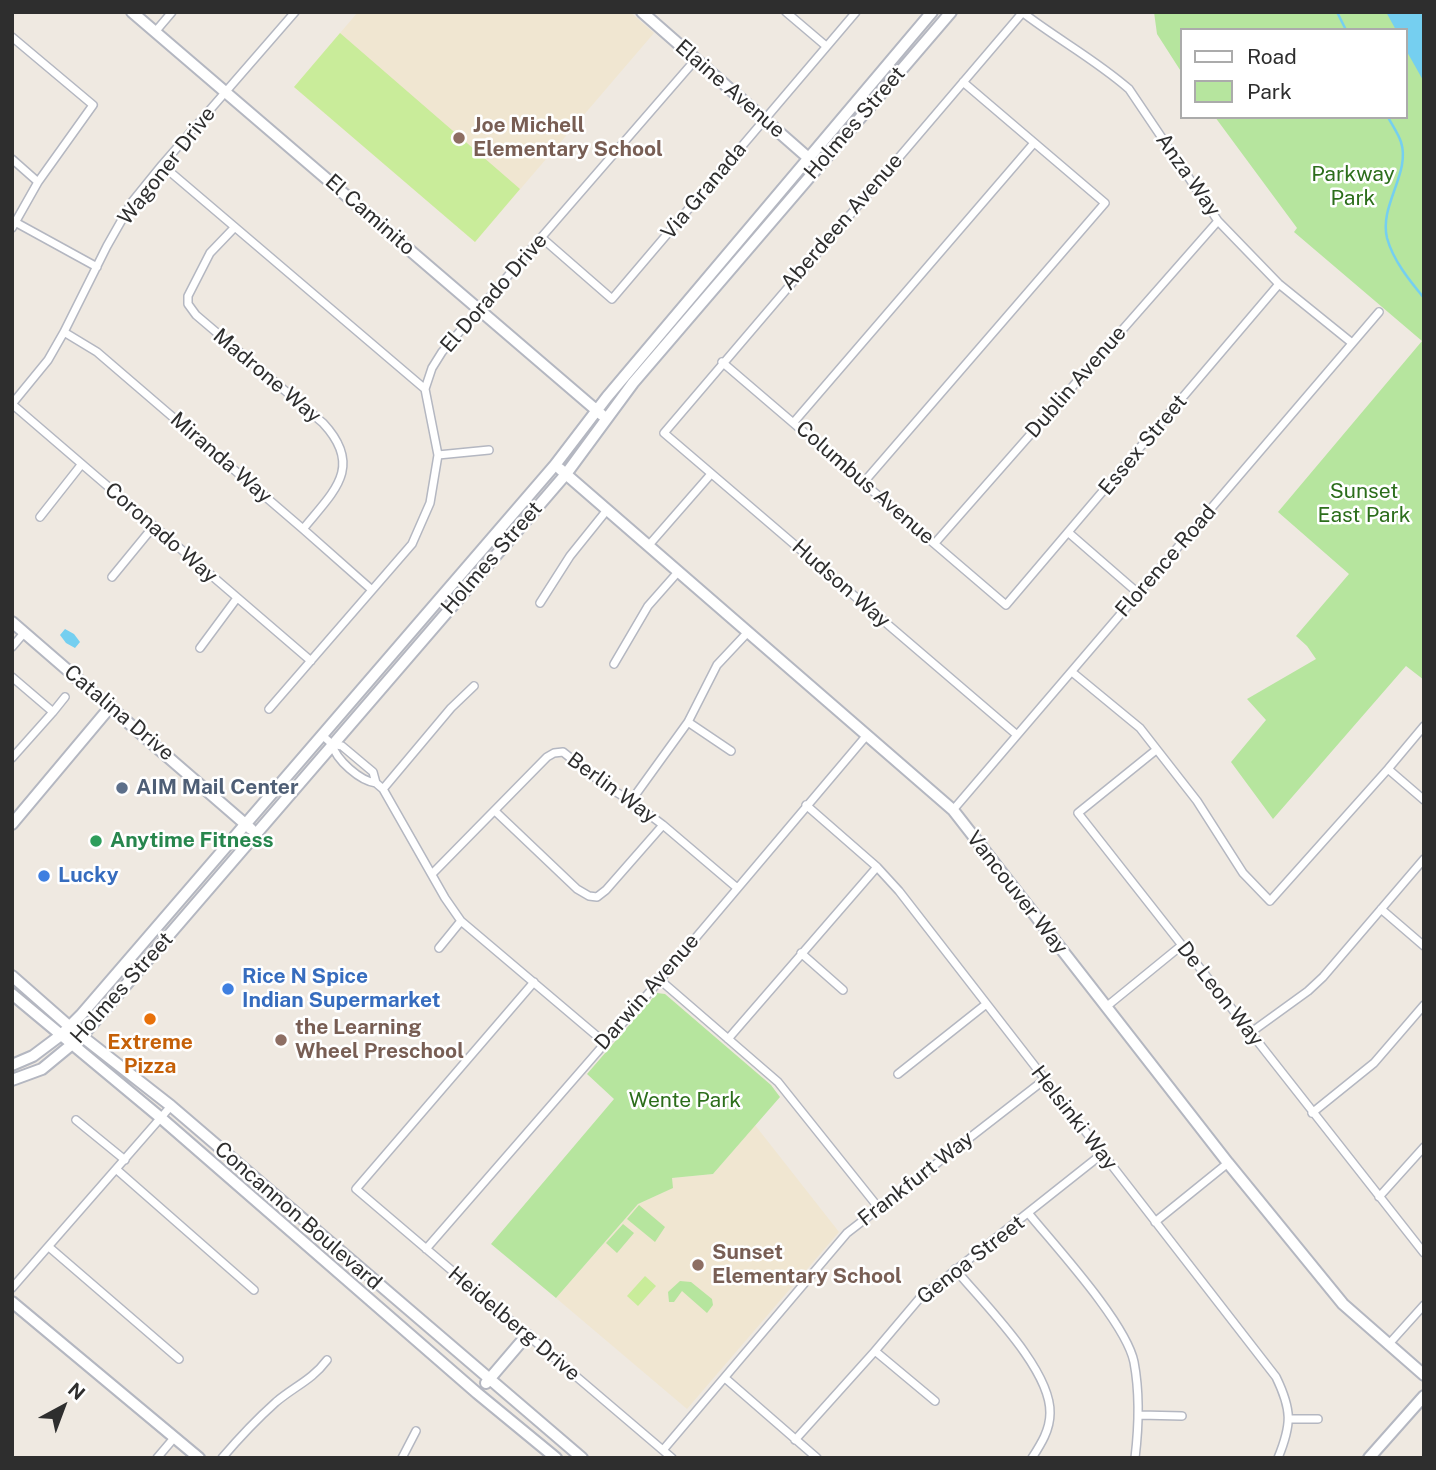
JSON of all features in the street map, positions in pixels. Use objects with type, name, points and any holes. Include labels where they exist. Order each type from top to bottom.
[{"type":"main road","name":"El Caminito","points":[[132,12],[608,418]]},
{"type":"main road","name":"Elaine Avenue","points":[[642,12],[818,167]]},
{"type":"main road","name":"Holmes Street","points":[[12,1080],[42,1069],[78,1040],[257,833],[328,740],[597,411],[932,12]]},
{"type":"main road","name":"Holmes Street","points":[[12,1065],[33,1056],[66,1031],[246,825],[328,740],[566,474],[633,383],[950,12]]},
{"type":"main road","name":"Vancouver Way","points":[[555,465],[953,810],[1228,1163],[1343,1304],[1424,1375]]},
{"type":"main road","name":"Catalina Drive","points":[[12,622],[257,833]]},
{"type":"main road","points":[[12,824],[111,706]]},
{"type":"main road","name":"Concannon Boulevard","points":[[12,976],[66,1031]]},
{"type":"main road","name":"Concannon Boulevard","points":[[12,994],[171,1106],[582,1458]]},
{"type":"main road","name":"Concannon Boulevard","points":[[78,1040],[161,1118],[555,1458]]},
{"type":"main road","points":[[12,1302],[199,1458]]},
{"type":"main road","points":[[477,1393],[527,1335]]},
{"type":"main road","points":[[1370,1457],[1424,1396]]},
{"type":"street","points":[[155,32],[172,12]]},
{"type":"street","name":"Wagoner Drive","points":[[12,404],[48,360],[132,202],[295,12]]},
{"type":"street","points":[[786,12],[826,46]]},
{"type":"street","name":"Via Granada","points":[[542,238],[612,299],[856,12]]},
{"type":"street","name":"Aberdeen Avenue","points":[[664,433],[1023,12]]},
{"type":"street","name":"Anza Way","points":[[1023,12],[1129,89],[1218,220],[1279,284],[1352,343]]},
{"type":"street","points":[[12,37],[93,105],[38,182],[14,225],[97,267]]},
{"type":"street","name":"El Dorado Drive","points":[[425,389],[432,368],[442,352],[696,58]]},
{"type":"street","points":[[864,482],[1105,203],[963,82]]},
{"type":"street","points":[[794,422],[1034,143]]},
{"type":"street","points":[[12,159],[38,182]]},
{"type":"street","points":[[162,165],[425,389],[438,455],[430,503],[412,544],[269,709]]},
{"type":"street","name":"Dublin Avenue","points":[[935,543],[1218,220]]},
{"type":"street","name":"Madrone Way","points":[[234,228],[210,253],[188,296],[188,304],[196,315],[335,436],[343,453],[344,471],[338,485],[303,529]]},
{"type":"street","name":"Essex Street","points":[[1006,605],[1279,284]]},
{"type":"street","name":"Florence Road","points":[[953,810],[1379,312]]},
{"type":"street","name":"Miranda Way","points":[[64,332],[97,352],[372,590]]},
{"type":"street","name":"Columbus Avenue","points":[[722,362],[1006,605]]},
{"type":"street","name":"Coronado Way","points":[[12,404],[311,661]]},
{"type":"street","name":"Hudson Way","points":[[664,433],[1017,735]]},
{"type":"street","points":[[438,455],[489,450]]},
{"type":"street","points":[[40,517],[82,465]]},
{"type":"street","points":[[649,545],[711,474]]},
{"type":"street","points":[[540,603],[570,556],[607,510]]},
{"type":"street","points":[[111,577],[153,527]]},
{"type":"street","points":[[1069,533],[1138,593]]},
{"type":"street","points":[[614,664],[648,606],[678,572]]},
{"type":"street","points":[[200,648],[237,598]]},
{"type":"street","points":[[631,802],[688,722],[717,665],[748,632]]},
{"type":"street","points":[[12,647],[24,633]]},
{"type":"street","points":[[1072,671],[1140,728],[1197,801],[1243,873],[1270,901],[1424,726]]},
{"type":"street","points":[[12,677],[53,712]]},
{"type":"street","points":[[383,789],[451,708],[474,686]]},
{"type":"street","points":[[12,758],[65,697]]},
{"type":"street","points":[[688,722],[731,751]]},
{"type":"street","name":"Darwin Avenue","points":[[426,1249],[660,980],[867,735]]},
{"type":"street","points":[[328,740],[341,746],[373,772],[376,783],[383,789],[461,921],[604,1042]]},
{"type":"street","name":"De Leon Way","points":[[1156,750],[1078,813],[1424,1253]]},
{"type":"street","name":"Berlin Way","points":[[432,874],[496,812],[547,757],[554,752],[563,752],[606,786],[663,825],[736,887]]},
{"type":"street","points":[[1388,769],[1424,800]]},
{"type":"street","name":"Helsinki Way","points":[[806,805],[877,867],[899,891],[1276,1377],[1287,1399],[1290,1419]]},
{"type":"street","points":[[496,812],[577,890],[597,897],[663,825]]},
{"type":"street","points":[[1251,1034],[1323,977],[1424,859]]},
{"type":"street","points":[[728,1039],[877,867]]},
{"type":"street","points":[[1381,909],[1424,946]]},
{"type":"street","points":[[439,948],[461,921]]},
{"type":"street","points":[[1105,1007],[1182,945]]},
{"type":"street","points":[[801,953],[843,990]]},
{"type":"street","points":[[660,980],[778,1082],[878,1208]]},
{"type":"street","name":"Heidelberg Drive","points":[[534,982],[356,1189],[672,1458]]},
{"type":"street","points":[[898,1074],[985,1005]]},
{"type":"street","points":[[1312,1113],[1374,1063],[1424,1005]]},
{"type":"street","name":"Frankfurt Way","points":[[663,1450],[847,1233],[1044,1080]]},
{"type":"street","points":[[12,1288],[171,1106]]},
{"type":"street","points":[[76,1120],[125,1160]]},
{"type":"street","points":[[1379,1197],[1424,1147]]},
{"type":"street","name":"Genoa Street","points":[[795,1440],[919,1298],[1102,1154]]},
{"type":"street","points":[[1155,1222],[1228,1163]]},
{"type":"street","points":[[116,1169],[254,1290]]},
{"type":"street","points":[[1029,1214],[1113,1319],[1133,1359],[1140,1415],[1135,1458]]},
{"type":"street","points":[[49,1247],[180,1359]]},
{"type":"street","points":[[955,1269],[1034,1365],[1046,1389],[1050,1413],[1045,1438],[1032,1458]]},
{"type":"street","points":[[1388,1345],[1424,1305]]},
{"type":"street","points":[[875,1351],[934,1401]]},
{"type":"street","points":[[222,1458],[262,1414],[315,1375],[327,1360]]},
{"type":"street","points":[[725,1378],[817,1458]]},
{"type":"street","points":[[1140,1415],[1182,1416]]},
{"type":"street","points":[[1278,1458],[1290,1419],[1318,1419]]},
{"type":"street","points":[[402,1458],[416,1431]]},
{"type":"street","points":[[157,1458],[174,1437]]},
{"type":"shaded area","name":"Joe Michell Elementary School","points":[[358,12],[630,12],[654,33],[475,242],[294,87]]},
{"type":"shaded area","name":"Sunset Elementary School","points":[[755,1125],[839,1232],[687,1409],[556,1298],[638,1204],[670,1189],[672,1178],[713,1174]]},
{"type":"green space","points":[[1154,12],[1424,12],[1424,680],[1406,666],[1273,819],[1231,762],[1266,720],[1247,699],[1316,659],[1296,636],[1349,574],[1278,512],[1422,341],[1294,232],[1297,228],[1216,119],[1408,119],[1408,28],[1180,28],[1180,70],[1157,34]]},
{"type":"green space","points":[[340,33],[520,189],[475,242],[294,87]]},
{"type":"green space","name":"Wente Park","points":[[657,993],[665,994],[771,1085],[780,1097],[713,1174],[672,1178],[673,1188],[638,1204],[556,1298],[491,1244],[614,1099],[587,1074]]},
{"type":"green space","points":[[639,1205],[665,1227],[655,1242],[627,1219]]},
{"type":"green space","points":[[623,1224],[634,1233],[617,1253],[606,1243]]},
{"type":"green space","points":[[645,1276],[656,1286],[638,1306],[627,1296]]},
{"type":"green space","points":[[680,1281],[691,1282],[712,1299],[713,1305],[707,1313],[682,1291],[674,1302],[669,1302],[668,1292]]},
{"type":"water","points":[[1386,12],[1424,12],[1424,82],[1408,54],[1408,28],[1395,28]]},
{"type":"water","points":[[65,629],[74,634],[80,642],[75,648],[66,643],[60,635]]},
{"type":"waterway","points":[[1337,12],[1345,28]]},
{"type":"waterway","points":[[1389,119],[1400,139],[1403,154],[1399,177],[1387,213],[1387,238],[1397,262],[1424,298]]},
{"type":"place","name":"Joe Michell Elementary School","points":[[459,138]]},
{"type":"place","name":"AIM Mail Center","points":[[122,788]]},
{"type":"place","name":"Anytime Fitness","points":[[96,841]]},
{"type":"place","name":"Lucky","points":[[44,876]]},
{"type":"place","name":"Rice N Spice Indian Supermarket","points":[[228,989]]},
{"type":"place","name":"Extreme Pizza","points":[[150,1019]]},
{"type":"place","name":"the Learning Wheel Preschool","points":[[281,1040]]},
{"type":"place","name":"Sunset Elementary School","points":[[698,1265]]},
{"type":"park label","name":"Parkway Park","points":[[1353,187]]},
{"type":"park label","name":"Sunset East Park","points":[[1364,504]]}]
